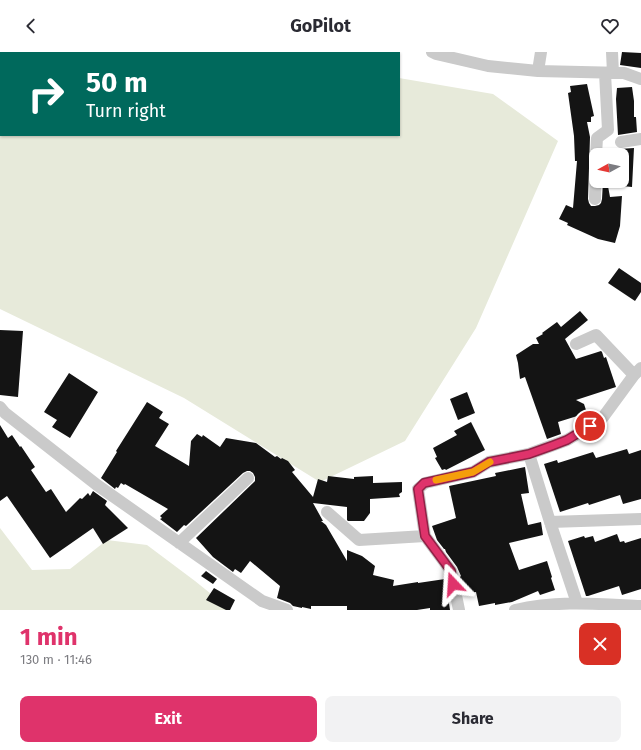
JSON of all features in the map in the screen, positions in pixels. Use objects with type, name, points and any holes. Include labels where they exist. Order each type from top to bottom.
[{"type":"street","points":[[432,52],[488,66],[538,71],[624,73],[641,79]]},
{"type":"street","points":[[538,71],[541,52]]},
{"type":"street","points":[[596,148],[597,138],[608,130],[609,73],[612,52]]},
{"type":"street","points":[[621,142],[641,139]]},
{"type":"street","points":[[594,199],[595,188]]},
{"type":"street","points":[[459,610],[451,571],[425,536],[418,489],[424,483],[473,472],[489,462],[529,454],[567,440],[601,420],[638,372],[596,335],[576,344]]},
{"type":"street","points":[[0,407],[5,413],[97,485],[178,543],[262,601],[287,610]]},
{"type":"street","points":[[529,454],[577,603]]},
{"type":"street","points":[[178,543],[248,478]]},
{"type":"street","points":[[327,512],[358,540],[425,536]]},
{"type":"street","points":[[550,522],[641,518]]},
{"type":"street","points":[[515,610],[532,606],[562,603],[641,606]]},
{"type":"green space","points":[[400,78],[493,94],[558,141],[476,328],[405,441],[320,482],[184,398],[0,309],[0,136],[400,136]]},
{"type":"green space","points":[[0,528],[32,570],[70,569],[107,540],[147,545],[231,610],[0,610]]},
{"type":"building","points":[[622,52],[641,53],[641,68],[620,65]]},
{"type":"building","points":[[587,84],[594,116],[591,117],[591,122],[587,122],[590,137],[589,203],[591,206],[595,206],[601,203],[603,188],[608,188],[610,197],[622,196],[620,226],[615,243],[598,239],[567,225],[568,223],[559,219],[566,205],[573,208],[577,161],[575,161],[574,136],[568,93],[571,92],[570,86]]},
{"type":"building","points":[[632,87],[634,117],[636,117],[637,132],[618,135],[616,99],[617,88]]},
{"type":"building","points":[[629,148],[634,148],[632,187],[629,187]]},
{"type":"building","points":[[619,268],[641,283],[641,292],[635,301],[608,283]]},
{"type":"building","points":[[580,311],[588,320],[565,339],[576,359],[601,351],[604,358],[606,357],[616,387],[576,400],[584,404],[587,413],[558,422],[561,434],[547,439],[525,377],[520,379],[516,355],[533,344],[539,344],[536,338],[557,322],[561,327]]},
{"type":"building","points":[[0,330],[23,331],[18,397],[0,395]]},
{"type":"building","points":[[69,373],[98,392],[70,438],[52,427],[57,420],[44,412]]},
{"type":"building","points":[[467,392],[475,413],[458,420],[450,399]]},
{"type":"building","points":[[147,402],[163,412],[159,418],[169,424],[155,446],[189,466],[191,441],[197,434],[202,437],[203,435],[220,447],[226,438],[256,443],[275,457],[277,456],[288,461],[295,470],[292,472],[313,497],[318,479],[327,482],[328,476],[354,479],[354,477],[373,476],[373,483],[402,482],[402,492],[399,494],[400,497],[370,499],[370,513],[364,521],[348,521],[347,507],[313,503],[323,521],[321,521],[326,525],[347,561],[347,550],[362,556],[375,566],[373,575],[394,580],[393,586],[445,579],[450,610],[430,610],[430,608],[417,610],[347,610],[347,606],[311,606],[311,609],[302,608],[293,606],[290,603],[277,598],[280,586],[250,561],[241,573],[235,569],[233,572],[213,557],[196,538],[255,481],[253,473],[247,471],[243,473],[186,526],[184,525],[177,532],[160,519],[162,518],[160,516],[168,509],[125,484],[124,485],[121,483],[118,488],[116,487],[115,489],[101,478]]},
{"type":"building","points":[[471,422],[485,450],[446,470],[442,470],[435,458],[437,457],[433,448],[457,435],[454,431]]},
{"type":"building","points":[[0,425],[8,438],[12,435],[20,447],[21,446],[35,467],[31,470],[46,492],[51,489],[66,512],[80,498],[82,499],[88,493],[90,496],[93,491],[107,501],[105,505],[128,528],[103,544],[93,528],[50,558],[7,496],[0,501]]},
{"type":"building","points":[[627,449],[629,454],[641,450],[641,499],[623,504],[620,495],[560,512],[544,464],[557,460],[558,463],[593,452],[596,458]]},
{"type":"building","points":[[525,467],[529,493],[521,494],[528,525],[541,522],[543,535],[509,543],[519,570],[547,561],[555,590],[540,595],[538,591],[512,602],[479,606],[476,592],[463,594],[461,576],[457,567],[437,540],[432,526],[456,518],[449,486],[496,476],[495,473]]},
{"type":"building","points":[[617,534],[620,542],[624,541],[625,543],[641,538],[641,589],[622,595],[619,586],[586,596],[568,541],[584,536],[585,538],[593,536],[595,542]]},
{"type":"building","points":[[206,571],[217,579],[213,584],[201,576]]},
{"type":"building","points":[[214,588],[235,600],[230,610],[226,610],[206,600]]},
{"type":"slow traffic","points":[[436,480],[473,472],[490,462]]},
{"type":"route","points":[[453,584],[451,571],[425,536],[418,489],[424,483],[473,472],[489,462],[529,454],[554,445],[567,440],[590,426]]}]
